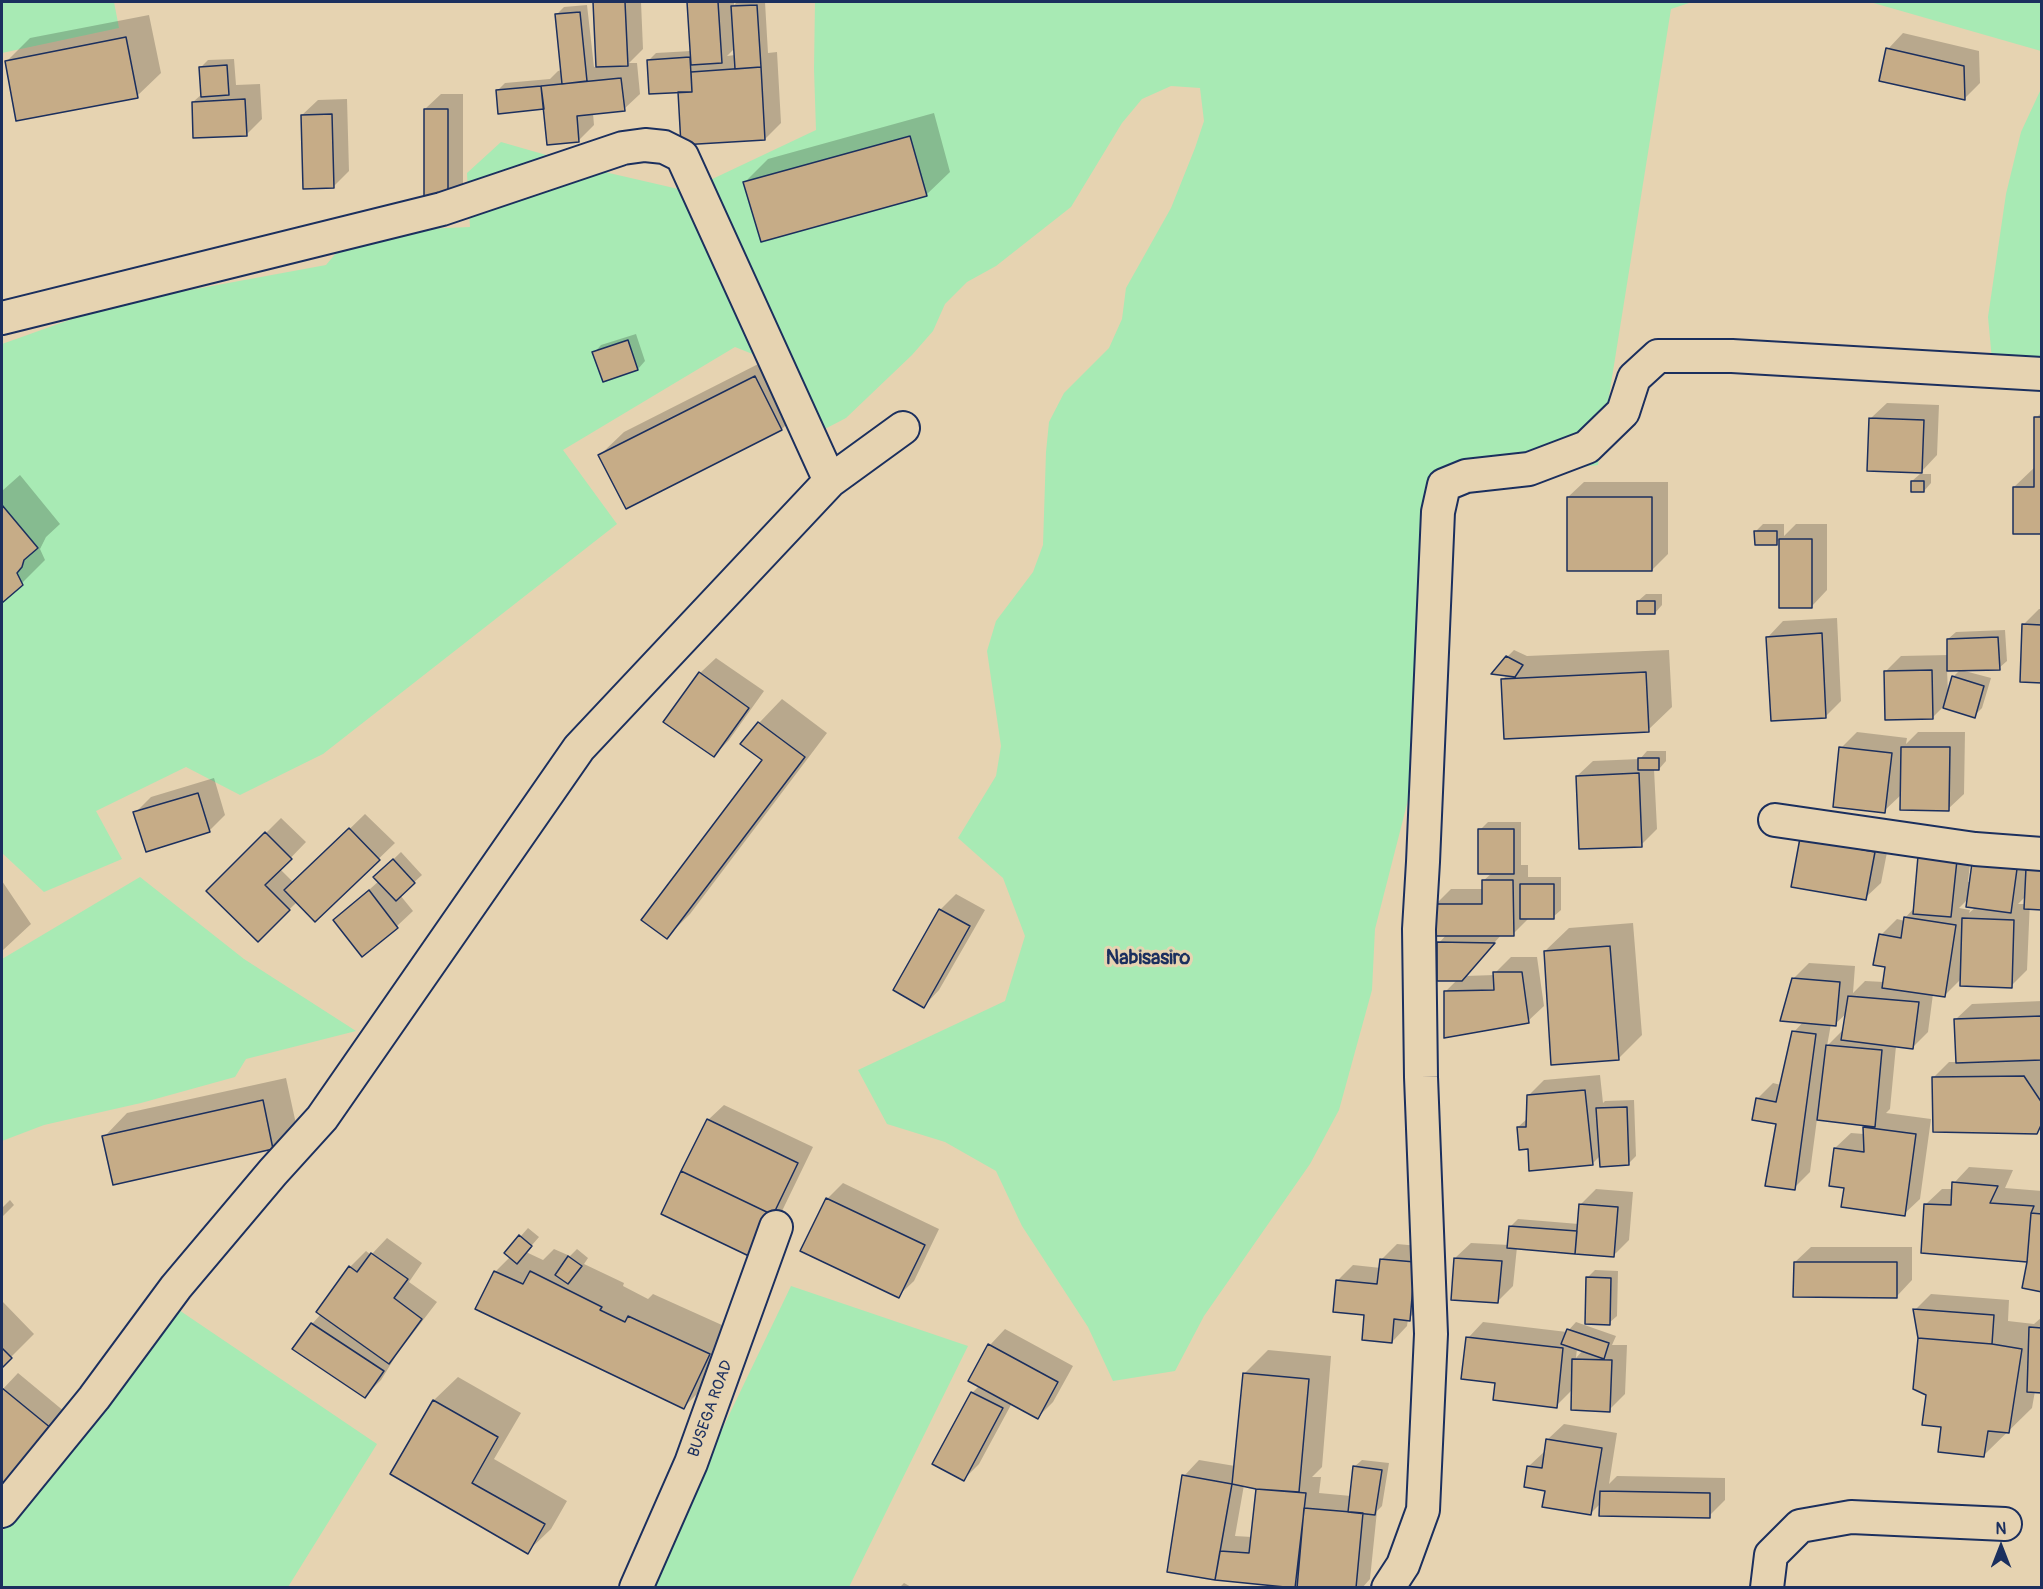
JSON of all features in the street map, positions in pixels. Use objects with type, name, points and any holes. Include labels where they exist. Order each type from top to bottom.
[{"type":"street","points":[[2,318],[442,209],[623,148],[645,145],[664,147],[682,156],[830,481]]},
{"type":"street","points":[[1389,1587],[1403,1565],[1423,1510],[1431,1334],[1421,1077],[1419,929],[1424,862],[1438,512],[1444,485],[1466,476],[1529,468],[1587,447],[1623,412],[1634,378],[1658,356],[1732,356],[2042,374]]},
{"type":"street","points":[[2,1511],[94,1398],[176,1287],[322,1118],[579,748],[830,481],[903,428]]},
{"type":"street","points":[[1775,820],[1975,849],[2042,854]]},
{"type":"street","name":"BUSEGA ROAD","points":[[636,1587],[691,1463],[776,1227]]},
{"type":"street","points":[[1767,1587],[1771,1556],[1800,1526],[1851,1517],[2005,1524]]},
{"type":"green space","points":[[2,2],[114,2],[119,28],[2,53]]},
{"type":"green space","points":[[815,2],[1692,2],[1671,9],[1598,465],[1459,480],[1434,537],[1427,726],[1375,929],[1372,990],[1339,1110],[1310,1164],[1204,1316],[1175,1371],[1113,1381],[1088,1327],[1022,1226],[996,1171],[945,1142],[887,1124],[858,1070],[1005,1001],[1025,936],[1003,878],[958,838],[996,776],[1001,746],[987,651],[996,621],[1033,572],[1043,545],[1049,422],[1064,393],[1109,348],[1122,319],[1126,288],[1171,208],[1195,148],[1204,121],[1200,88],[1171,86],[1142,99],[1122,123],[1071,207],[996,266],[967,282],[945,304],[933,331],[912,355],[846,418],[821,431],[785,367],[735,347],[563,450],[617,524],[323,754],[240,795],[186,767],[96,811],[122,859],[44,892],[2,853],[2,344],[114,304],[326,265],[354,232],[470,227],[467,173],[501,142],[609,173],[687,191],[816,130]]},
{"type":"green space","points":[[1870,2],[2041,2],[2041,51]]},
{"type":"green space","points":[[2041,89],[2041,364],[1992,360],[1988,317],[2006,194],[2021,132]]},
{"type":"green space","points":[[140,877],[244,959],[356,1031],[246,1059],[235,1077],[141,1103],[44,1125],[2,1141],[2,959]]},
{"type":"green space","points":[[791,1286],[968,1346],[849,1587],[646,1588]]},
{"type":"green space","points":[[173,1306],[377,1444],[288,1587],[2,1587],[2,1532]]},
{"type":"building","points":[[593,2],[625,2],[628,66],[596,67]]},
{"type":"building","points":[[687,2],[718,2],[722,63],[691,65]]},
{"type":"building","points":[[757,5],[761,67],[735,69],[731,6]]},
{"type":"building","points":[[580,12],[587,81],[562,84],[555,14]]},
{"type":"building","points":[[126,37],[138,98],[16,121],[5,61]]},
{"type":"building","points":[[1886,48],[1964,66],[1965,100],[1879,81]]},
{"type":"building","points":[[690,57],[692,92],[649,94],[647,60]]},
{"type":"building","points":[[227,65],[229,95],[201,97],[199,67]]},
{"type":"building","points":[[761,67],[765,140],[681,145],[678,92],[692,92],[691,72]]},
{"type":"building","points":[[621,78],[625,111],[577,116],[579,142],[547,145],[541,86]]},
{"type":"building","points":[[541,86],[544,109],[498,114],[496,90]]},
{"type":"building","points":[[245,99],[247,136],[193,138],[192,102]]},
{"type":"building","points":[[424,109],[448,109],[448,201],[424,201]]},
{"type":"building","points":[[332,114],[334,188],[303,189],[301,115]]},
{"type":"building","points":[[910,136],[927,196],[761,242],[743,182]]},
{"type":"building","points":[[628,340],[638,370],[603,382],[592,352]]},
{"type":"building","points":[[755,376],[782,430],[626,509],[598,455]]},
{"type":"building","points":[[2034,417],[2042,417],[2042,534],[2013,534],[2013,487],[2034,487]]},
{"type":"building","points":[[1869,418],[1924,420],[1922,473],[1867,471]]},
{"type":"building","points":[[1911,481],[1924,481],[1924,492],[1911,492]]},
{"type":"building","points":[[1567,497],[1652,497],[1652,571],[1567,571]]},
{"type":"building","points":[[2,505],[38,548],[24,560],[17,573],[23,585],[2,603]]},
{"type":"building","points":[[1754,531],[1777,531],[1777,545],[1755,545]]},
{"type":"building","points":[[1779,539],[1812,539],[1812,608],[1779,608]]},
{"type":"building","points":[[1637,601],[1655,601],[1655,614],[1637,614]]},
{"type":"building","points":[[2022,624],[2042,625],[2042,683],[2020,682]]},
{"type":"building","points":[[1822,633],[1826,718],[1771,721],[1766,637]]},
{"type":"building","points":[[1998,637],[2000,670],[1947,671],[1947,639]]},
{"type":"building","points":[[1506,656],[1523,665],[1515,677],[1491,674]]},
{"type":"building","points":[[1932,670],[1933,719],[1885,720],[1884,671]]},
{"type":"building","points":[[699,672],[749,708],[714,757],[663,722]]},
{"type":"building","points":[[1646,672],[1649,732],[1504,739],[1501,679]]},
{"type":"building","points":[[1952,676],[1984,686],[1975,718],[1943,708]]},
{"type":"building","points":[[758,722],[805,757],[667,939],[641,920],[762,760],[740,744]]},
{"type":"building","points":[[1839,747],[1892,753],[1885,813],[1833,807]]},
{"type":"building","points":[[1901,747],[1950,747],[1949,811],[1900,810]]},
{"type":"building","points":[[1638,758],[1659,758],[1659,770],[1638,770]]},
{"type":"building","points":[[1639,773],[1642,847],[1579,849],[1576,776]]},
{"type":"building","points":[[198,793],[210,832],[146,852],[133,812]]},
{"type":"building","points":[[349,828],[380,860],[315,922],[284,890]]},
{"type":"building","points":[[1478,829],[1514,829],[1514,874],[1478,874]]},
{"type":"building","points":[[265,832],[292,859],[265,885],[290,910],[258,942],[206,891]]},
{"type":"building","points":[[1800,838],[1875,852],[1866,900],[1791,887]]},
{"type":"building","points":[[1918,856],[1957,860],[1951,917],[1913,914]]},
{"type":"building","points":[[393,859],[415,883],[396,901],[373,877]]},
{"type":"building","points":[[1972,863],[2017,869],[2011,913],[1966,907]]},
{"type":"building","points":[[2026,868],[2042,869],[2042,910],[2024,909]]},
{"type":"building","points":[[1482,880],[1513,880],[1514,936],[1434,936],[1434,904],[1482,904]]},
{"type":"building","points":[[1520,884],[1554,884],[1554,919],[1520,919]]},
{"type":"building","points":[[369,890],[398,928],[362,957],[333,920]]},
{"type":"building","points":[[939,909],[970,926],[924,1008],[893,990]]},
{"type":"building","points":[[1904,917],[1956,925],[1945,997],[1882,988],[1885,967],[1873,965],[1879,934],[1901,938]]},
{"type":"building","points":[[1962,918],[2014,920],[2012,988],[1960,986]]},
{"type":"building","points":[[1437,942],[1495,943],[1462,981],[1437,981]]},
{"type":"building","points":[[1610,946],[1619,1060],[1551,1065],[1544,951]]},
{"type":"building","points":[[1493,972],[1522,972],[1529,1023],[1444,1038],[1444,991],[1494,990]]},
{"type":"building","points":[[1792,978],[1840,982],[1836,1026],[1780,1021]]},
{"type":"building","points":[[1848,996],[1919,1002],[1913,1049],[1841,1040]]},
{"type":"building","points":[[2042,1016],[2042,1060],[1956,1063],[1954,1019]]},
{"type":"building","points":[[1792,1031],[1816,1034],[1795,1190],[1765,1186],[1776,1124],[1752,1120],[1756,1098],[1776,1102]]},
{"type":"building","points":[[1826,1045],[1882,1050],[1875,1127],[1817,1120]]},
{"type":"building","points":[[2024,1076],[2042,1103],[2042,1123],[2037,1134],[1933,1132],[1932,1077]]},
{"type":"building","points":[[1585,1090],[1593,1165],[1529,1171],[1528,1149],[1519,1150],[1517,1127],[1526,1127],[1527,1095]]},
{"type":"building","points":[[263,1100],[273,1149],[113,1185],[102,1136]]},
{"type":"building","points":[[1627,1107],[1629,1165],[1600,1167],[1596,1108]]},
{"type":"building","points":[[707,1119],[798,1163],[773,1215],[681,1171]]},
{"type":"building","points":[[1863,1127],[1916,1134],[1905,1216],[1841,1207],[1844,1188],[1829,1186],[1834,1148],[1864,1152]]},
{"type":"building","points":[[681,1171],[773,1215],[753,1258],[661,1214]]},
{"type":"building","points":[[1952,1182],[1998,1186],[1990,1203],[2034,1206],[2031,1213],[2027,1262],[1921,1253],[1924,1204],[1951,1205]]},
{"type":"building","points":[[826,1198],[925,1245],[899,1298],[800,1251]]},
{"type":"building","points":[[1579,1204],[1618,1207],[1614,1257],[1575,1254]]},
{"type":"building","points":[[2031,1213],[2042,1214],[2042,1292],[2022,1288],[2027,1262]]},
{"type":"building","points":[[1509,1226],[1577,1231],[1575,1254],[1507,1248]]},
{"type":"building","points":[[519,1235],[532,1246],[517,1264],[504,1253]]},
{"type":"building","points":[[371,1253],[408,1279],[394,1298],[422,1319],[389,1364],[316,1312],[349,1266],[357,1272]]},
{"type":"building","points":[[568,1256],[582,1266],[568,1284],[555,1275]]},
{"type":"building","points":[[1454,1258],[1502,1261],[1498,1303],[1451,1300]]},
{"type":"building","points":[[1380,1259],[1415,1262],[1410,1321],[1394,1319],[1392,1343],[1362,1340],[1364,1315],[1333,1312],[1336,1280],[1377,1284]]},
{"type":"building","points":[[1794,1262],[1897,1262],[1897,1298],[1793,1297]]},
{"type":"building","points":[[494,1271],[523,1284],[530,1271],[602,1307],[600,1310],[625,1322],[628,1316],[710,1354],[684,1409],[475,1309]]},
{"type":"building","points":[[1586,1277],[1611,1278],[1610,1325],[1585,1324]]},
{"type":"building","points":[[1913,1309],[1994,1315],[1992,1344],[1918,1338]]},
{"type":"building","points":[[311,1323],[384,1371],[365,1398],[292,1349]]},
{"type":"building","points":[[2029,1327],[2042,1328],[2042,1393],[2027,1392]]},
{"type":"building","points":[[1567,1329],[1609,1343],[1604,1359],[1561,1344]]},
{"type":"building","points":[[1466,1337],[1563,1348],[1557,1408],[1493,1400],[1495,1383],[1461,1379]]},
{"type":"building","points":[[1918,1338],[1992,1344],[2022,1349],[2009,1433],[1988,1431],[1984,1457],[1938,1452],[1941,1427],[1922,1425],[1926,1395],[1913,1389]]},
{"type":"building","points":[[988,1344],[1058,1382],[1038,1419],[968,1381]]},
{"type":"building","points":[[2,1348],[12,1358],[2,1368]]},
{"type":"building","points":[[1572,1359],[1612,1360],[1610,1412],[1571,1410]]},
{"type":"building","points":[[1243,1373],[1309,1379],[1299,1492],[1256,1489],[1232,1484]]},
{"type":"building","points":[[2,1388],[57,1433],[2,1506]]},
{"type":"building","points":[[971,1392],[1003,1408],[964,1481],[932,1464]]},
{"type":"building","points":[[433,1400],[498,1437],[472,1483],[545,1524],[528,1554],[390,1474]]},
{"type":"building","points":[[1546,1439],[1602,1448],[1591,1515],[1542,1507],[1545,1491],[1524,1487],[1527,1466],[1542,1468]]},
{"type":"building","points":[[1353,1466],[1382,1470],[1375,1515],[1348,1512]]},
{"type":"building","points":[[1182,1475],[1232,1484],[1215,1580],[1167,1572]]},
{"type":"building","points":[[1256,1489],[1306,1493],[1295,1588],[1215,1580],[1220,1551],[1249,1553]]},
{"type":"building","points":[[1600,1491],[1710,1493],[1710,1518],[1599,1516]]},
{"type":"building","points":[[1304,1508],[1363,1513],[1356,1588],[1297,1588]]},
{"type":"district","name":"Nabisasiro","points":[[1148,959]]}]
